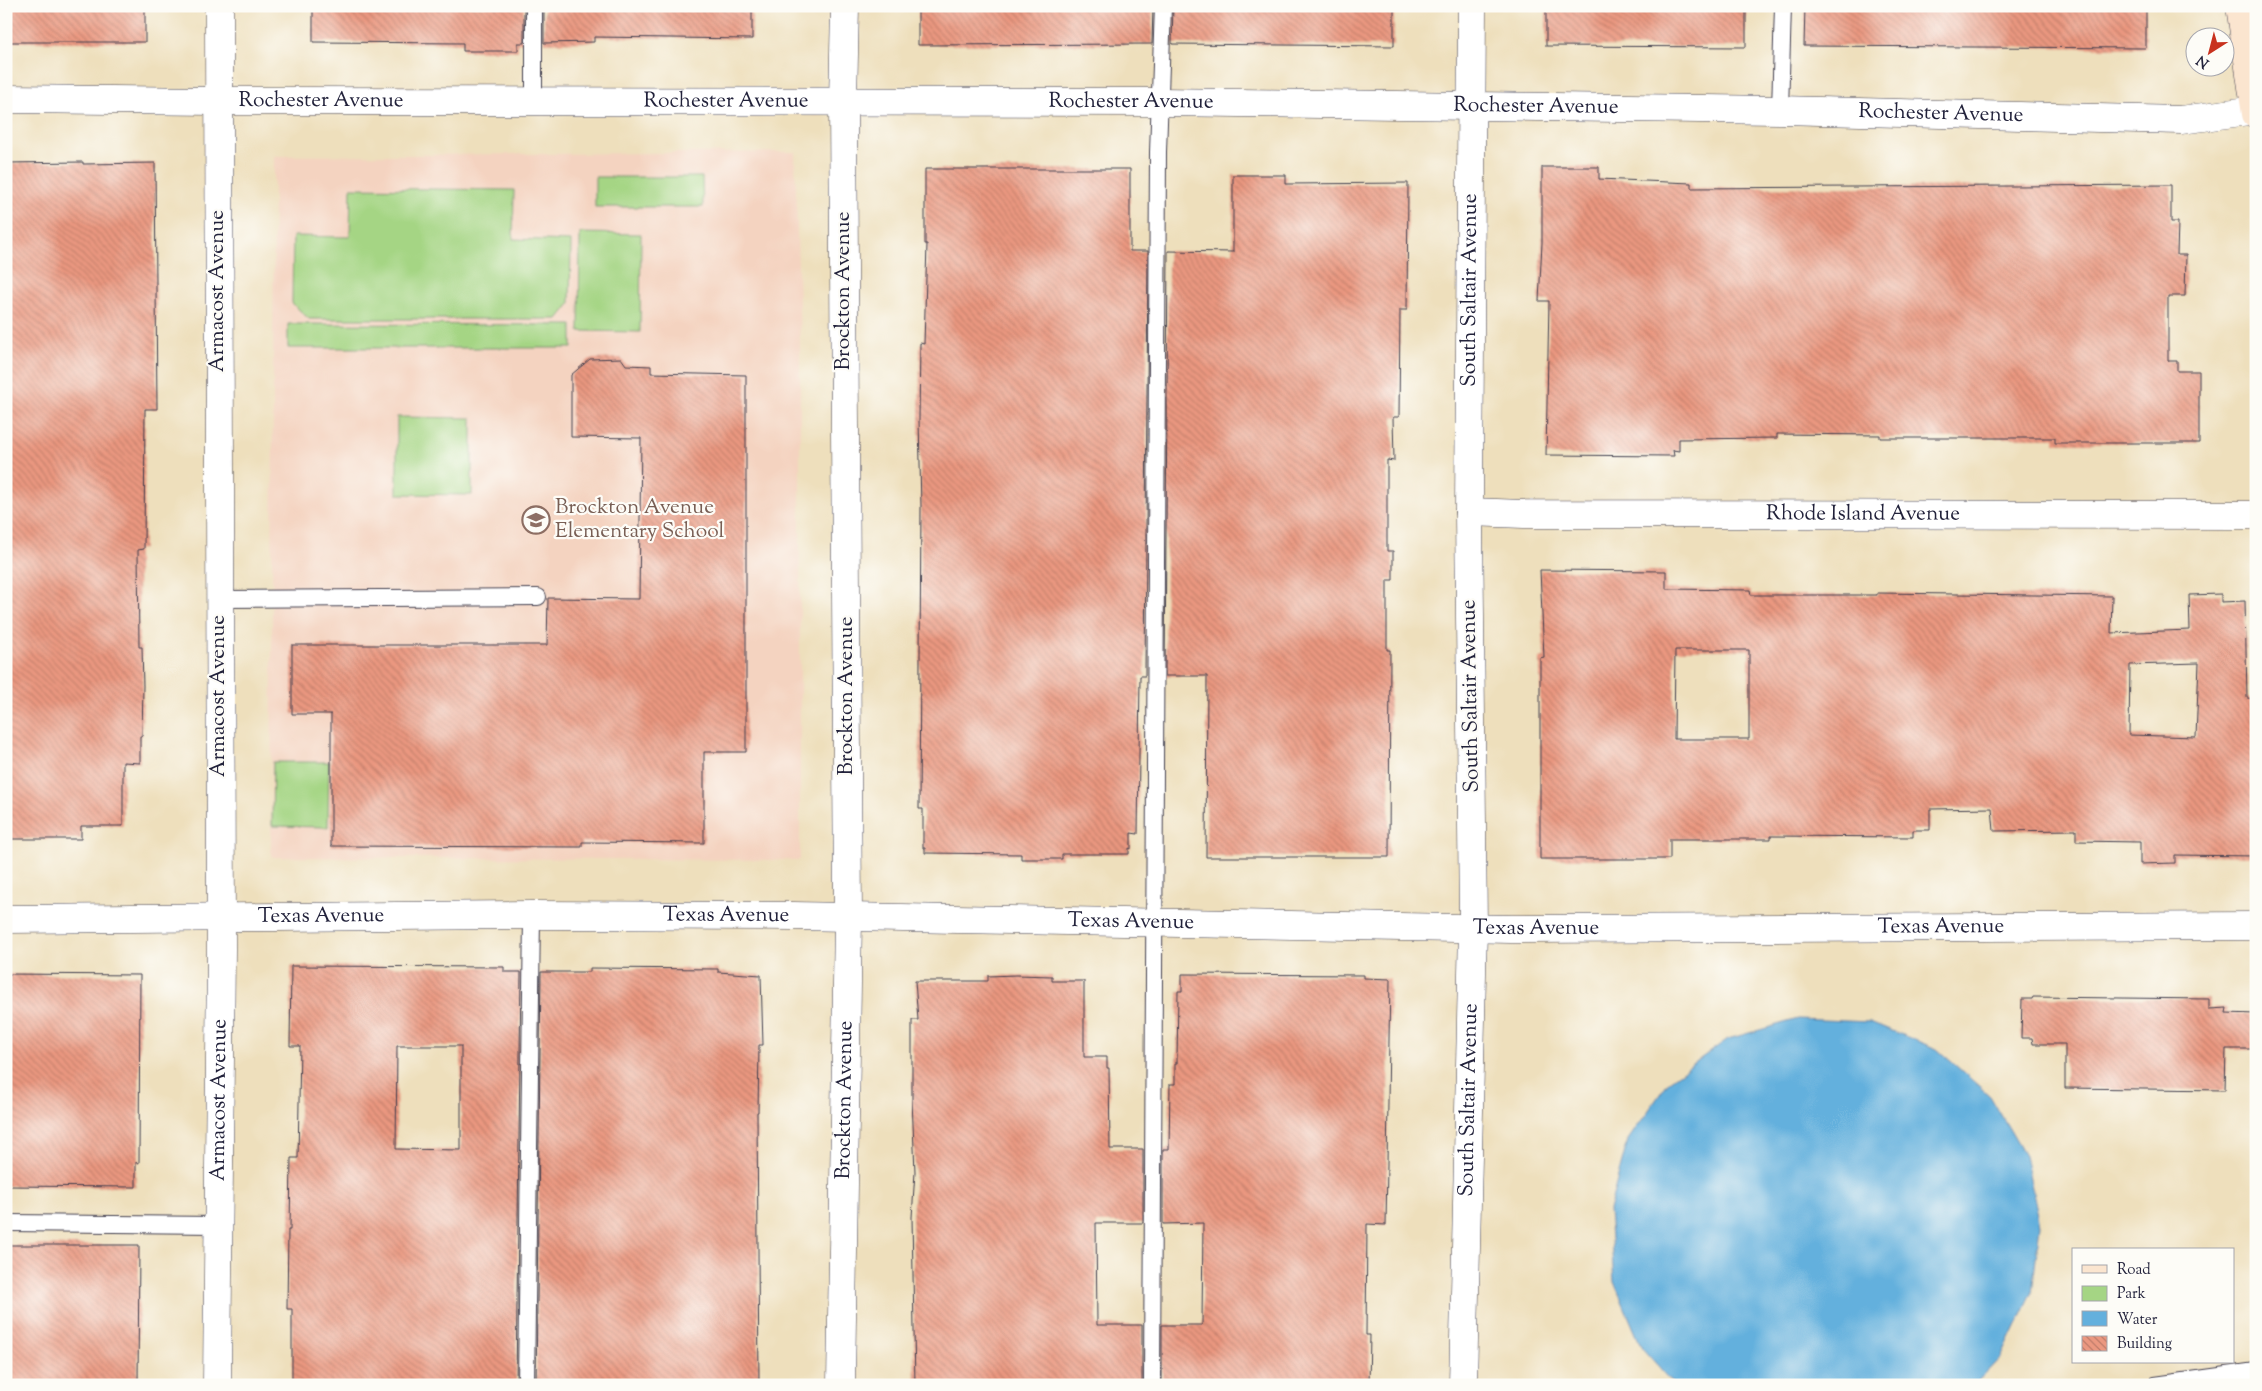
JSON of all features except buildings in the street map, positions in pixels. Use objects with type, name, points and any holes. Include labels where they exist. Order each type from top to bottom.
[{"type":"main road","points":[[2240,6],[2256,114]]},
{"type":"street","name":"Armacost Avenue","points":[[218,1385],[220,1225],[219,6]]},
{"type":"street","name":"Brockton Avenue","points":[[841,1385],[848,917],[843,102],[845,6]]},
{"type":"street","name":"South Saltair Avenue","points":[[1463,1385],[1473,928],[1469,512],[1472,6]]},
{"type":"street","name":"Rochester Avenue","points":[[6,98],[218,101],[1159,102],[1780,110],[2182,120],[2255,110]]},
{"type":"street","name":"Rhode Island Avenue","points":[[1469,512],[1534,514],[2256,515]]},
{"type":"street","name":"Texas Avenue","points":[[6,918],[532,915],[1154,921],[1473,928],[2256,926]]},
{"type":"lane","points":[[534,6],[534,102]]},
{"type":"lane","points":[[1152,1385],[1159,102],[1163,53],[1163,6]]},
{"type":"lane","points":[[1780,110],[1782,6]]},
{"type":"lane","points":[[219,599],[538,597]]},
{"type":"lane","points":[[526,1385],[532,915]]},
{"type":"lane","points":[[6,1223],[220,1225]]},
{"type":"lane","points":[[2155,1385],[2256,1372]]},
{"type":"shaded area","name":"Brockton Avenue Elementary School","points":[[795,152],[800,345],[800,860],[271,857],[274,156]]},
{"type":"green space","points":[[595,177],[702,177],[703,207],[595,207]]},
{"type":"green space","points":[[351,188],[514,190],[513,239],[571,241],[570,304],[558,319],[309,319],[292,303],[293,236],[350,237]]},
{"type":"green space","points":[[580,233],[641,234],[640,332],[579,331]]},
{"type":"green space","points":[[288,324],[572,325],[572,348],[288,348]]},
{"type":"green space","points":[[397,417],[472,418],[472,495],[397,494]]},
{"type":"green space","points":[[273,762],[329,762],[328,827],[272,826]]},
{"type":"water","points":[[1798,1019],[1870,1022],[1937,1049],[1990,1096],[2025,1156],[2040,1224],[2032,1293],[2002,1356],[1974,1385],[1675,1385],[1642,1348],[1614,1282],[1609,1210],[1628,1140],[1669,1081],[1728,1039]]},
{"type":"place","name":"Brockton Avenue Elementary School","points":[[536,520]]}]
